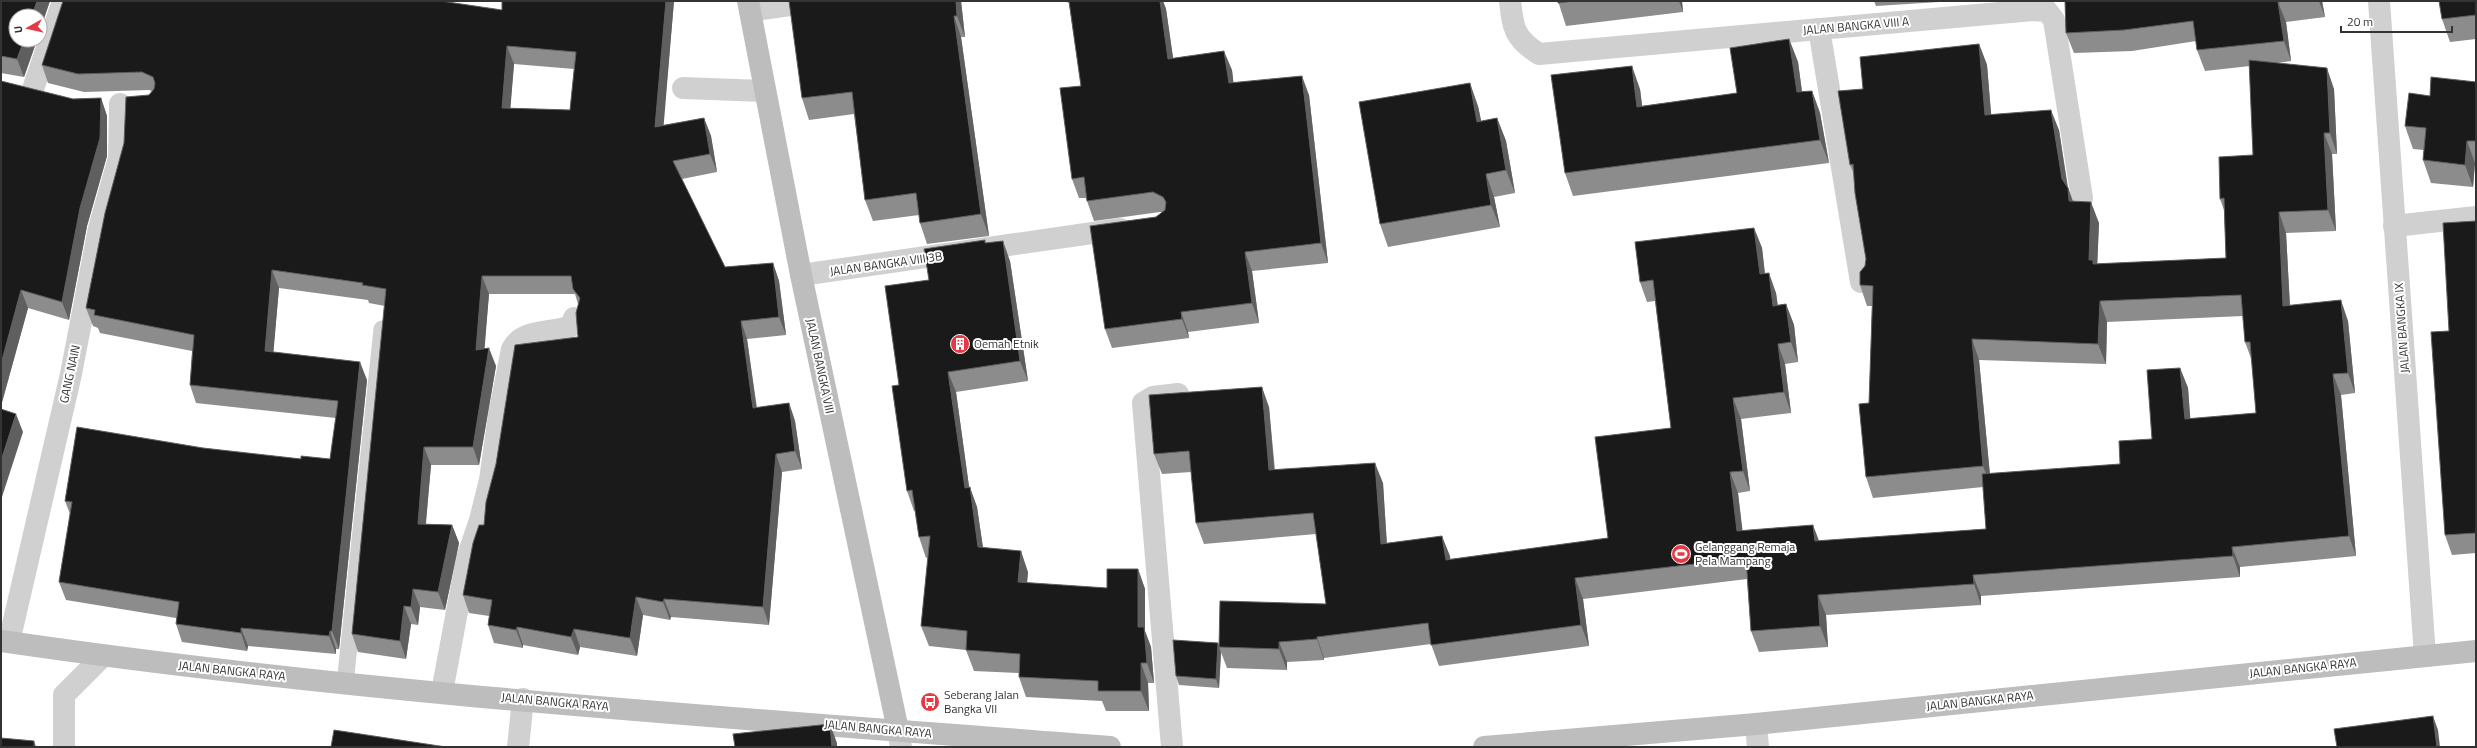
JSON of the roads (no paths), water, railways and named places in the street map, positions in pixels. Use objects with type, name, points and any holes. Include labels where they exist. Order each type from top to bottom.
[{"type":"street","points":[[54,98],[23,90],[63,1]]},
{"type":"street","points":[[749,6],[817,1]]},
{"type":"street","name":"JALAN BANGKA VIII A","points":[[1510,1],[1514,31],[1529,48],[1539,54],[2033,10],[2047,12],[2054,20],[2082,198]]},
{"type":"street","name":"JALAN BANGKA IX","points":[[2379,1],[2425,656]]},
{"type":"street","name":"JALAN BANGKA VIII","points":[[749,6],[764,91],[801,275],[900,739]]},
{"type":"street","points":[[1819,29],[1861,282]]},
{"type":"street","points":[[683,88],[764,91]]},
{"type":"street","points":[[99,105],[142,103]]},
{"type":"street","name":"GANG NAIN","points":[[5,642],[71,374],[98,228],[119,158],[120,104]]},
{"type":"street","points":[[2394,226],[2476,217]]},
{"type":"street","name":"JALAN BANGKA VIII 3B","points":[[801,275],[1137,227]]},
{"type":"street","points":[[442,692],[467,558],[480,520],[490,480],[499,415],[512,349],[516,342],[524,336],[563,329],[571,326],[574,318]]},
{"type":"street","points":[[1172,747],[1142,403],[1153,397],[1200,393]]},
{"type":"street","name":"JALAN BANGKA RAYA","points":[[5,642],[103,656],[346,684],[522,699],[900,739],[1110,747]]},
{"type":"street","name":"JALAN BANGKA RAYA","points":[[1484,747],[1518,746],[1756,724],[2476,650]]},
{"type":"street","points":[[64,747],[64,695],[103,656]]},
{"type":"street","points":[[518,747],[522,699]]},
{"type":"street","points":[[1756,724],[1758,747]]},
{"type":"lane","points":[[346,684],[382,329]]},
{"type":"place","name":"Oemah Etnik","points":[[960,344]]},
{"type":"place","name":"Gelanggang Remaja Pela Mampang","points":[[1681,554]]},
{"type":"place","name":"Seberang Jalan Bangka VII","points":[[930,702]]}]
